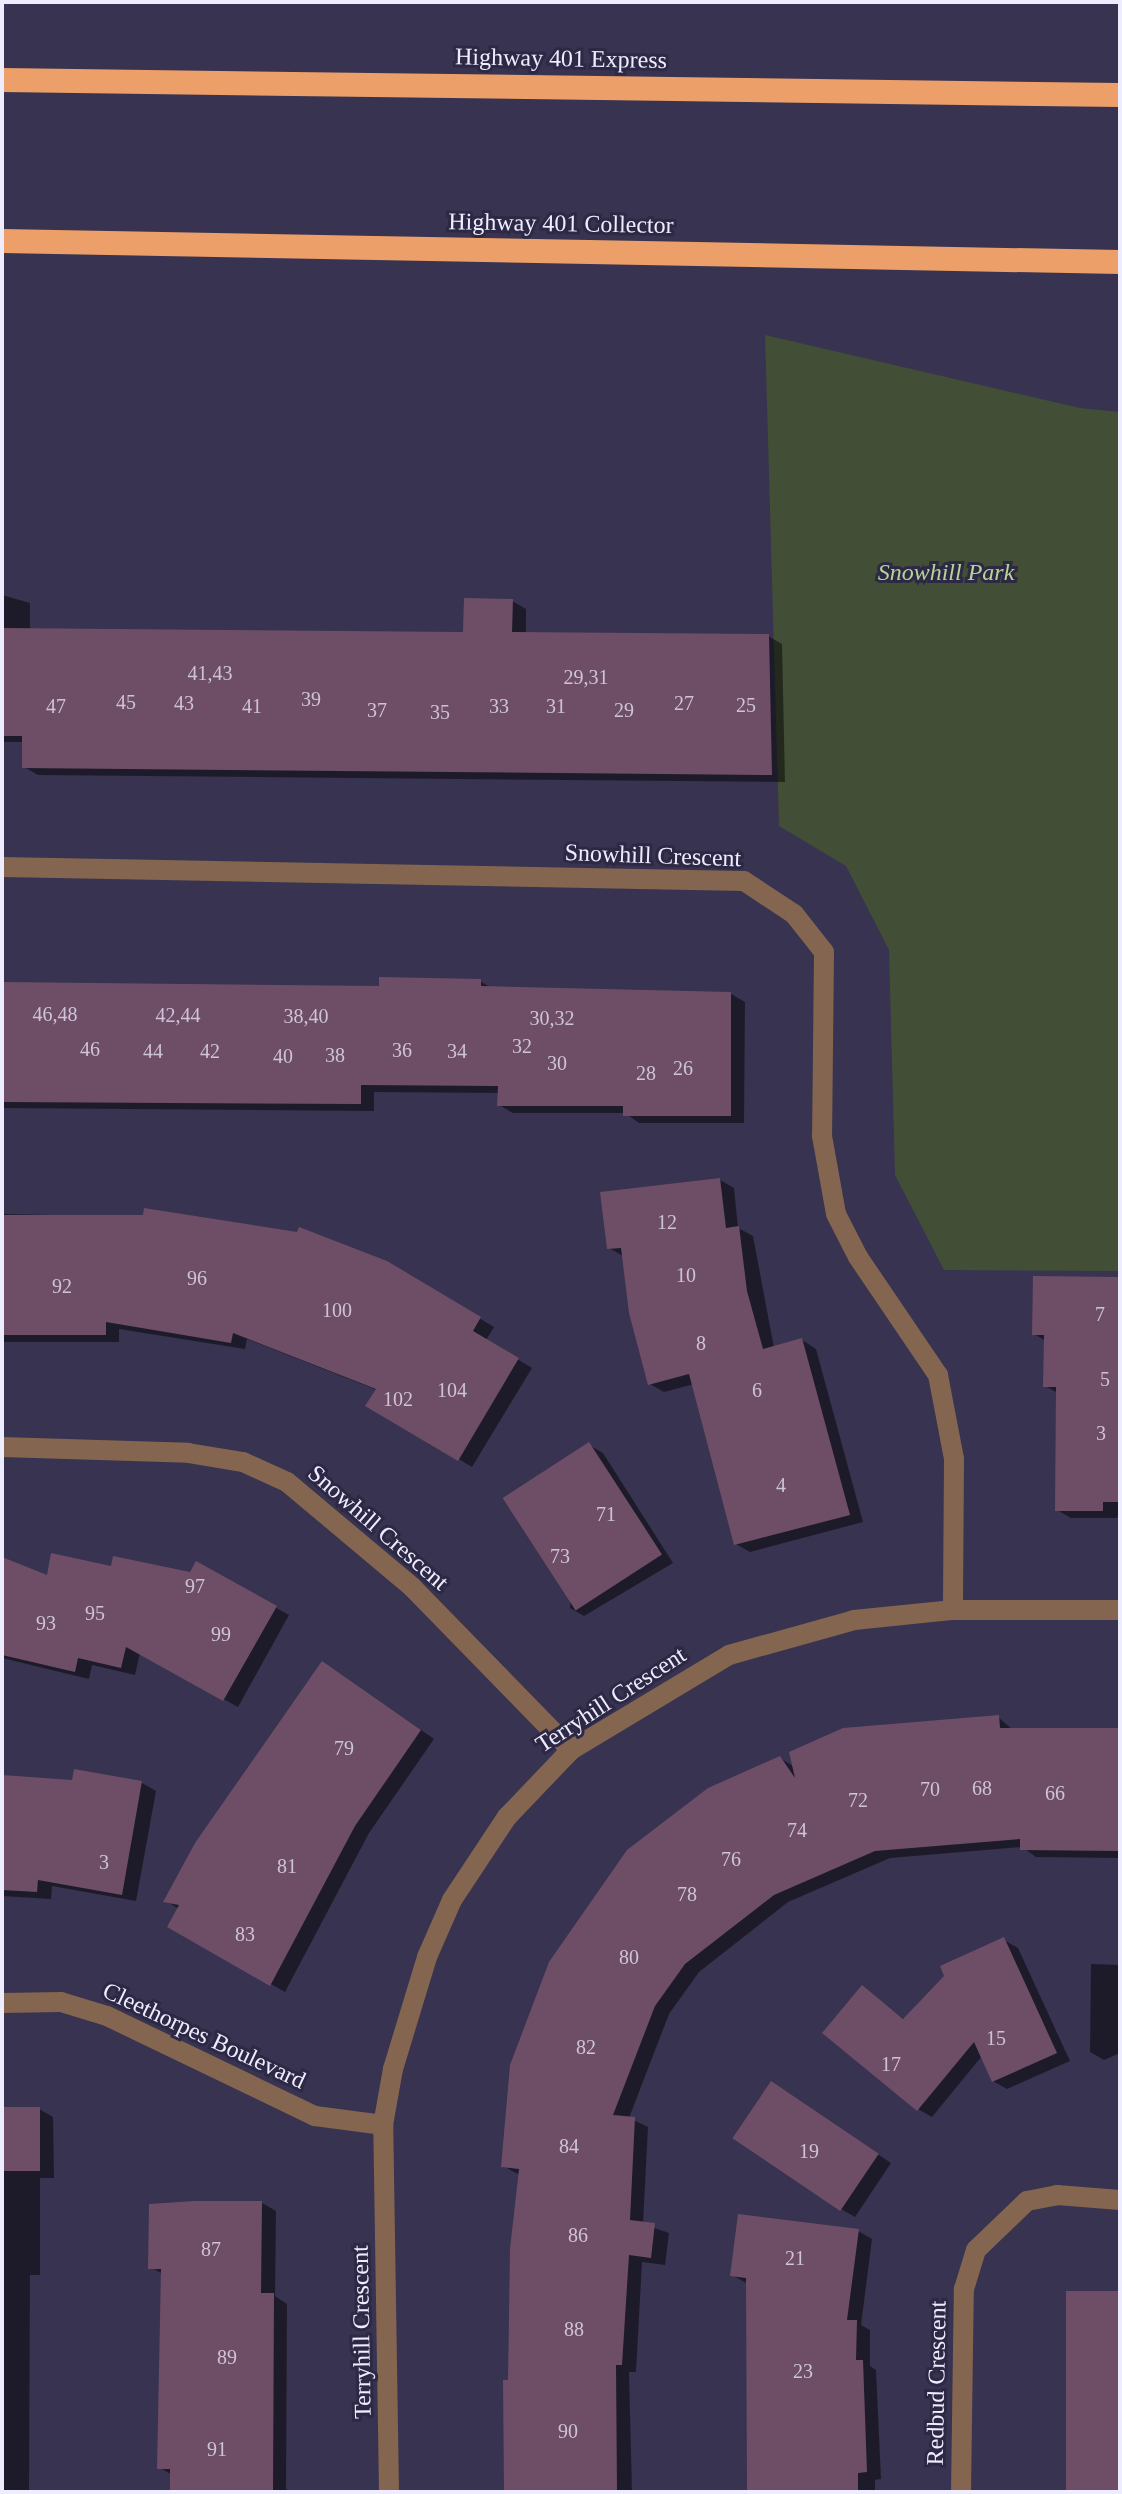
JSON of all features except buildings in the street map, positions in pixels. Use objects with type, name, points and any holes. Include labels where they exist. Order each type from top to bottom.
[{"type":"highway","name":"Highway 401 Express","points":[[2,80],[1120,95]]},
{"type":"highway","name":"Highway 401 Collector","points":[[2,241],[1120,262]]},
{"type":"highway","points":[[2,248],[108,245]]},
{"type":"street","name":"Snowhill Crescent","points":[[2,867],[744,881],[794,914],[824,952],[822,1136],[836,1214],[858,1257],[938,1375],[954,1459],[953,1610]]},
{"type":"street","name":"Snowhill Crescent","points":[[2,1447],[188,1453],[243,1462],[287,1482],[412,1587],[571,1750]]},
{"type":"street","name":"Terryhill Crescent","points":[[389,2492],[383,2125],[411,2010],[452,1900],[507,1817],[571,1750],[729,1655],[854,1620],[953,1610],[1120,1610]]},
{"type":"street","name":"Cleethorpes Boulevard","points":[[2,2003],[61,2002],[107,2016],[315,2116],[383,2125]]},
{"type":"street","name":"Redbud Crescent","points":[[961,2492],[964,2289],[976,2250],[1027,2201],[1057,2195],[1120,2200]]},
{"type":"green space","name":"Snowhill Park","points":[[765,335],[1080,408],[1120,412],[1120,1271],[944,1270],[895,1175],[889,950],[846,866],[779,826]]}]
